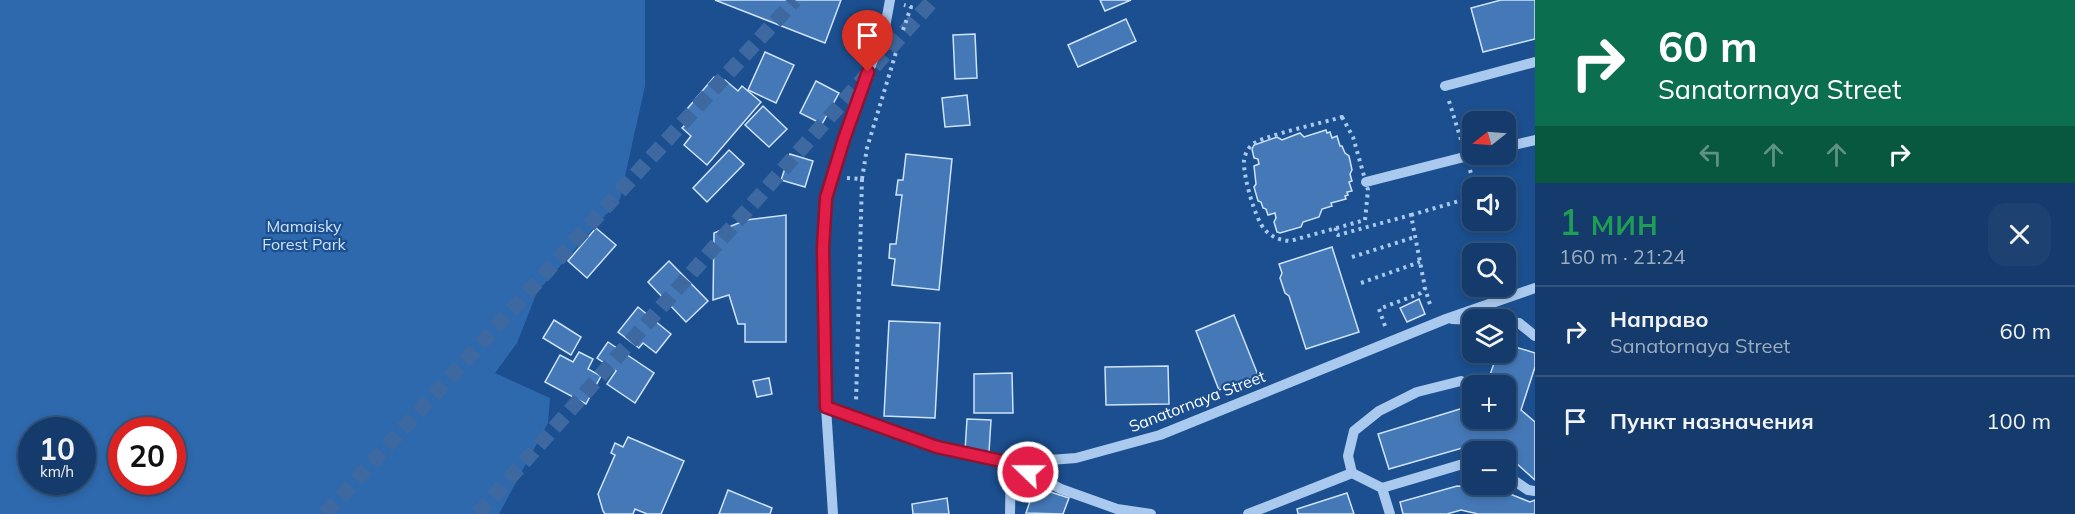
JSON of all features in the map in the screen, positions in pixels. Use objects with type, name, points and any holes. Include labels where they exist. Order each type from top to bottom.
[{"type":"street","points":[[833,514],[826,407],[823,248],[826,198],[885,27],[890,0]]},
{"type":"street","points":[[1444,86],[1535,62]]},
{"type":"street","points":[[1516,145],[1535,140]]},
{"type":"street","points":[[1366,182],[1462,158]]},
{"type":"street","name":"Sanatornaya Street","points":[[826,407],[937,447],[1011,463],[1076,458],[1160,435],[1441,321],[1535,288]]},
{"type":"street","points":[[1441,321],[1462,320]]},
{"type":"street","points":[[1516,323],[1535,336]]},
{"type":"street","points":[[1461,381],[1417,392],[1380,411],[1354,431],[1347,456],[1352,473],[1382,488],[1462,464]]},
{"type":"street","points":[[1010,514],[1011,463],[1072,493],[1117,509],[1151,514]]},
{"type":"street","points":[[1248,514],[1352,473]]},
{"type":"street","points":[[1516,482],[1528,490],[1535,491]]},
{"type":"street","points":[[1382,488],[1390,514]]},
{"type":"path","points":[[890,0],[911,7],[901,37]]},
{"type":"path","points":[[855,418],[862,179],[867,148],[898,48]]},
{"type":"path","points":[[1444,86],[1462,133]]},
{"type":"path","points":[[1342,117],[1353,137],[1368,190],[1365,220],[1336,228],[1290,241],[1281,240],[1267,232],[1256,213],[1245,173],[1244,159],[1247,151],[1257,140],[1342,117]]},
{"type":"path","points":[[832,178],[862,179]]},
{"type":"path","points":[[1336,228],[1335,232],[1338,235],[1462,200]]},
{"type":"path","points":[[1412,215],[1425,288],[1441,321]]},
{"type":"path","points":[[1352,257],[1415,237]]},
{"type":"path","points":[[1361,284],[1420,262]]},
{"type":"path","points":[[1379,309],[1421,293],[1425,288]]},
{"type":"green space","name":"Mamaisky Forest Park","points":[[0,0],[645,0],[645,86],[620,199],[537,292],[517,343],[495,373],[550,398],[548,423],[499,514],[0,514]]},
{"type":"building","points":[[715,0],[841,0],[825,43]]},
{"type":"building","points":[[1100,0],[1131,0],[1105,11]]},
{"type":"building","points":[[1501,0],[1535,0],[1535,39],[1483,52],[1471,8]]},
{"type":"building","points":[[1126,19],[1136,41],[1078,67],[1068,45]]},
{"type":"building","points":[[975,34],[977,78],[955,79],[953,35]]},
{"type":"building","points":[[765,52],[794,65],[776,103],[748,90]]},
{"type":"building","points":[[714,77],[722,84],[725,80],[738,91],[742,86],[761,102],[707,165],[684,145],[691,136],[682,128],[689,121],[682,115]]},
{"type":"building","points":[[816,81],[839,93],[822,124],[800,113]]},
{"type":"building","points":[[967,95],[970,125],[945,127],[942,98]]},
{"type":"building","points":[[763,106],[787,129],[769,147],[745,125]]},
{"type":"building","points":[[1326,130],[1327,133],[1330,132],[1332,138],[1337,136],[1340,146],[1349,156],[1352,181],[1349,182],[1352,191],[1347,192],[1346,199],[1331,203],[1332,206],[1322,209],[1319,217],[1303,222],[1301,227],[1277,232],[1274,222],[1275,213],[1268,215],[1261,202],[1258,201],[1254,187],[1256,184],[1254,166],[1259,164],[1258,159],[1254,158],[1252,149],[1254,145],[1277,137],[1282,140],[1300,133],[1304,137]]},
{"type":"building","points":[[729,150],[744,164],[707,202],[693,188]]},
{"type":"building","points":[[790,154],[813,161],[805,187],[781,180]]},
{"type":"building","points":[[906,154],[952,159],[939,290],[892,285],[895,259],[889,258],[890,244],[896,244],[902,195],[896,195],[898,180],[903,180]]},
{"type":"building","points":[[786,215],[786,342],[745,342],[745,324],[738,324],[729,295],[713,300],[714,233],[746,220]]},
{"type":"building","points":[[596,228],[616,245],[587,278],[568,261]]},
{"type":"building","points":[[1332,247],[1359,332],[1306,349],[1289,296],[1285,293],[1280,278],[1282,273],[1279,264]]},
{"type":"building","points":[[669,261],[708,301],[686,322],[648,282]]},
{"type":"building","points":[[1419,299],[1425,314],[1407,322],[1400,308]]},
{"type":"building","points":[[638,307],[671,334],[656,353],[643,343],[639,348],[618,332]]},
{"type":"building","points":[[1234,315],[1258,375],[1219,390],[1196,331]]},
{"type":"building","points":[[554,320],[581,337],[571,355],[543,338]]},
{"type":"building","points":[[889,321],[940,323],[935,418],[884,416]]},
{"type":"building","points":[[608,342],[654,373],[635,403],[607,384],[616,371],[597,358]]},
{"type":"building","points":[[1516,347],[1535,353],[1535,367],[1521,410],[1535,422],[1535,480],[1516,463],[1516,441],[1462,441],[1462,448],[1389,469],[1378,434],[1462,408],[1462,429],[1516,429],[1516,375],[1490,375],[1494,363],[1516,363]]},
{"type":"building","points":[[579,352],[593,359],[588,369],[601,376],[586,404],[545,382],[560,355],[573,362]]},
{"type":"building","points":[[1168,366],[1169,404],[1106,405],[1105,367]]},
{"type":"building","points":[[1012,373],[1013,413],[974,413],[974,374]]},
{"type":"building","points":[[769,378],[772,394],[757,397],[753,381]]},
{"type":"building","points":[[967,419],[991,420],[989,452],[965,451]]},
{"type":"building","points":[[628,437],[684,461],[661,514],[647,514],[635,509],[633,514],[605,514],[603,511],[598,494],[615,455],[611,453],[615,443],[623,447]]},
{"type":"building","points":[[1462,486],[1462,495],[1512,495],[1530,502],[1535,500],[1535,514],[1478,514],[1461,510],[1447,514],[1403,514],[1400,502]]},
{"type":"building","points":[[1035,487],[1069,498],[1063,514],[1026,513]]},
{"type":"building","points":[[728,490],[772,508],[770,514],[719,514]]},
{"type":"building","points":[[1347,493],[1354,514],[1298,514],[1297,509]]},
{"type":"building","points":[[947,498],[949,514],[913,514],[912,504]]},
{"type":"tunnel","points":[[325,514],[795,0]]},
{"type":"tunnel","points":[[478,514],[933,0]]},
{"type":"route","points":[[868,72],[826,198],[823,248],[826,407],[937,447],[1011,463],[1028,472]]}]
